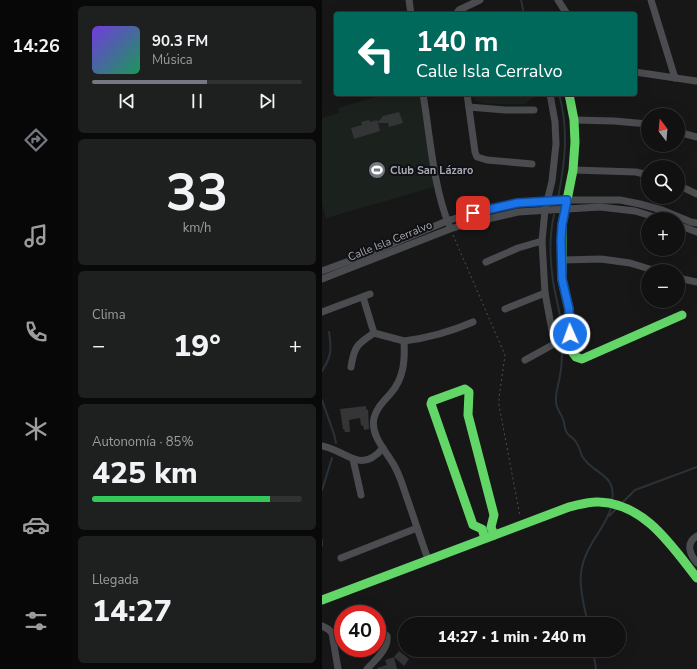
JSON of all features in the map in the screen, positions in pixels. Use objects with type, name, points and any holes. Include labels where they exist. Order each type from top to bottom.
[{"type":"street","points":[[409,0],[411,12]]},
{"type":"street","points":[[458,12],[480,0]]},
{"type":"street","points":[[558,0],[566,12]]},
{"type":"street","points":[[650,0],[675,78]]},
{"type":"street","points":[[637,72],[696,81]]},
{"type":"street","points":[[423,96],[438,186],[450,229]]},
{"type":"street","points":[[467,96],[475,155],[479,158],[487,160],[532,164]]},
{"type":"street","points":[[550,96],[555,122],[556,144],[552,181],[546,201],[542,241],[545,293],[552,338],[556,343]]},
{"type":"street","points":[[569,96],[574,120],[575,142],[573,170],[562,225],[562,279],[569,315],[572,353],[576,357],[582,358],[682,315]]},
{"type":"street","points":[[469,107],[505,110],[534,110]]},
{"type":"street","points":[[574,120],[614,120],[641,123]]},
{"type":"street","points":[[685,134],[697,137]]},
{"type":"street","points":[[573,170],[641,173]]},
{"type":"street","points":[[685,188],[697,194]]},
{"type":"street","points":[[641,213],[617,208],[566,204],[546,201],[505,205],[473,213],[468,212],[463,219],[466,224],[471,225],[475,222],[508,214],[545,210],[566,204],[620,200],[662,210],[697,223]]},
{"type":"street","points":[[473,213],[476,217],[475,222]]},
{"type":"street","name":"Calle Isla Cerralvo","points":[[322,271],[447,221],[464,216]]},
{"type":"street","name":"Calle Isla Cerralvo","points":[[322,279],[466,224]]},
{"type":"street","points":[[685,228],[697,232]]},
{"type":"street","points":[[486,262],[518,248],[542,241]]},
{"type":"street","points":[[562,260],[601,259],[630,263],[641,266]]},
{"type":"street","points":[[685,279],[697,282]]},
{"type":"street","points":[[505,308],[545,293]]},
{"type":"street","points":[[322,312],[366,296],[374,333]]},
{"type":"street","points":[[351,367],[353,352],[361,341],[374,333],[404,341],[440,334],[473,322]]},
{"type":"street","points":[[526,360],[556,343],[570,340]]},
{"type":"street","points":[[404,341],[404,366],[392,391],[378,406],[374,419],[375,432],[396,468],[428,559]]},
{"type":"street","points":[[465,389],[469,392],[468,415],[494,515],[490,536],[482,529],[473,526],[430,404],[432,401],[465,389]]},
{"type":"street","points":[[322,446],[340,451],[352,459],[363,462],[370,460],[383,448]]},
{"type":"street","points":[[352,459],[361,495]]},
{"type":"street","points":[[322,600],[569,507],[600,502],[618,505],[631,510],[649,521],[660,532],[697,578]]},
{"type":"street","points":[[341,558],[417,528]]},
{"type":"street","points":[[697,536],[690,544],[690,551],[697,563]]},
{"type":"street","points":[[322,626],[332,633],[338,669]]},
{"type":"street","points":[[386,635],[388,641],[386,647]]},
{"type":"street","points":[[367,669],[377,657]]},
{"type":"path","points":[[450,229],[505,355],[499,405],[522,524]]},
{"type":"shaded area","name":"Club San Lázaro","points":[[421,96],[434,187],[326,218],[322,204],[322,118],[339,113],[338,108],[375,97]]},
{"type":"shaded area","points":[[540,96],[531,99],[526,104],[491,104],[479,102],[473,97]]},
{"type":"building","points":[[399,112],[403,123],[389,127],[388,123],[378,123],[380,131],[354,139],[351,128],[362,125],[361,122],[377,120],[378,122],[383,116]]},
{"type":"building","points":[[366,406],[366,410],[368,409],[369,429],[364,430],[363,425],[361,426],[360,418],[349,420],[350,432],[345,432],[343,429],[340,409]]},
{"type":"building","points":[[398,652],[398,657],[406,657],[409,659],[404,666],[394,657]]},
{"type":"building","points":[[394,657],[397,669],[377,668],[387,665],[385,660]]},
{"type":"waterway","points":[[521,0],[524,12]]},
{"type":"waterway","points":[[558,198],[563,172],[565,146],[564,120],[559,96]]},
{"type":"waterway","points":[[554,215],[550,248],[551,265],[560,313],[562,333]]},
{"type":"waterway","points":[[322,371],[330,353],[329,332]]},
{"type":"waterway","points":[[562,348],[561,368],[556,395],[557,407],[563,419],[566,431],[579,447],[582,456],[592,467],[608,479],[613,492],[612,501]]},
{"type":"waterway","points":[[322,400],[336,443]]},
{"type":"waterway","points":[[322,490],[332,458]]},
{"type":"waterway","points":[[622,503],[635,490],[697,467]]},
{"type":"waterway","points":[[586,617],[581,592],[581,573],[583,563],[586,553],[606,521],[611,507]]},
{"type":"waterway","points":[[609,516],[617,508]]},
{"type":"waterway","points":[[322,540],[322,546]]},
{"type":"waterway","points":[[594,657],[596,669]]},
{"type":"traffic: fast","points":[[569,96],[574,120],[575,142],[573,170],[562,225],[562,279],[569,309],[570,340],[573,353],[576,357],[582,359],[682,315]]},
{"type":"traffic: fast","points":[[485,538],[482,529],[473,525],[431,404],[432,401],[465,389],[469,392],[468,415],[494,515],[491,527],[494,535]]},
{"type":"traffic: fast","points":[[322,600],[569,507],[595,502],[615,504],[630,510],[643,518],[656,528],[667,540],[697,578]]},
{"type":"place","name":"Club San Lázaro","points":[[377,170]]},
{"type":"route","points":[[473,213],[517,203],[567,200],[562,225],[561,240],[562,279],[569,309],[570,334]]}]
